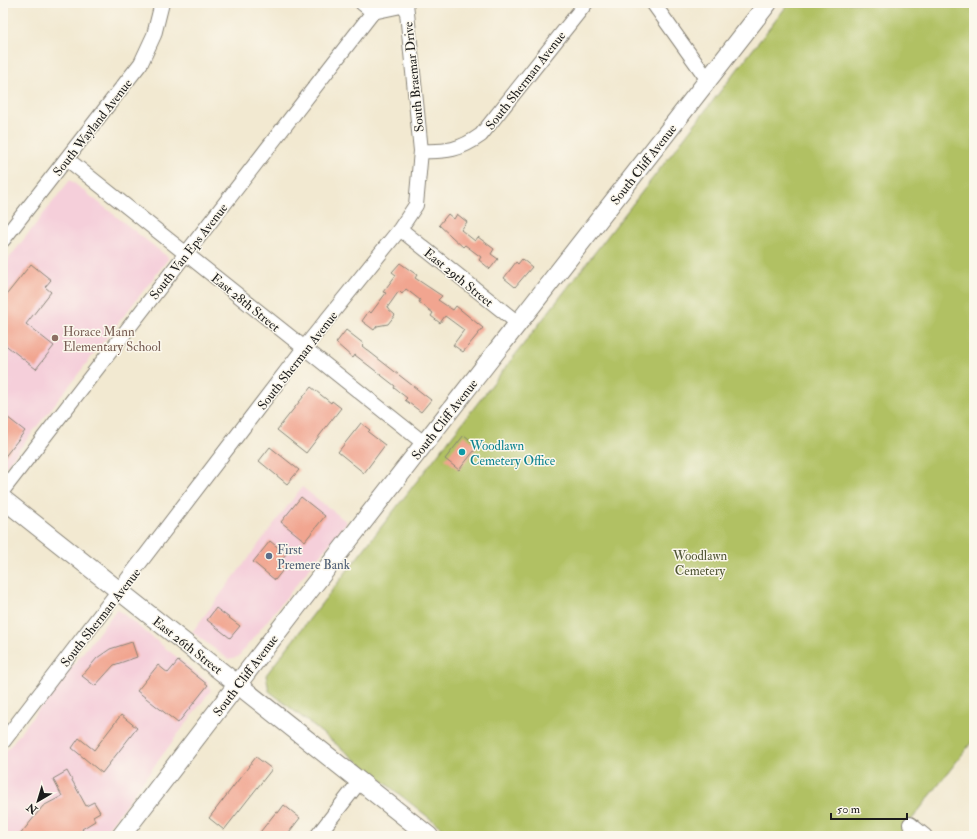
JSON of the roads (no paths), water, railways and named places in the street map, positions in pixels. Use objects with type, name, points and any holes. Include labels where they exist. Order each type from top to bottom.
[{"type":"main road","name":"South Cliff Avenue","points":[[121,836],[768,3]]},
{"type":"main road","name":"East 26th Street","points":[[3,499],[429,836]]},
{"type":"street","name":"South Wayland Avenue","points":[[3,240],[141,63],[154,35],[162,3]]},
{"type":"street","name":"South Sherman Avenue","points":[[3,742],[304,348],[400,229],[416,205],[421,151],[438,152],[455,150],[468,144],[481,135],[586,3]]},
{"type":"street","points":[[653,3],[708,80]]},
{"type":"street","name":"South Braemar Drive","points":[[406,4],[421,151]]},
{"type":"street","points":[[367,7],[406,4]]},
{"type":"street","name":"South Van Eps Avenue","points":[[3,490],[186,254],[367,7]]},
{"type":"street","name":"East 28th Street","points":[[67,159],[425,444]]},
{"type":"street","name":"East 29th Street","points":[[400,229],[519,324]]},
{"type":"street","points":[[317,836],[360,782]]},
{"type":"street","points":[[910,824],[925,836]]},
{"type":"place","name":"Horace Mann Elementary School","points":[[55,338]]},
{"type":"place","name":"Woodlawn Cemetery Office","points":[[462,452]]},
{"type":"place","name":"First Premere Bank","points":[[269,556]]},
{"type":"park label","name":"Woodlawn Cemetery","points":[[700,562]]}]
